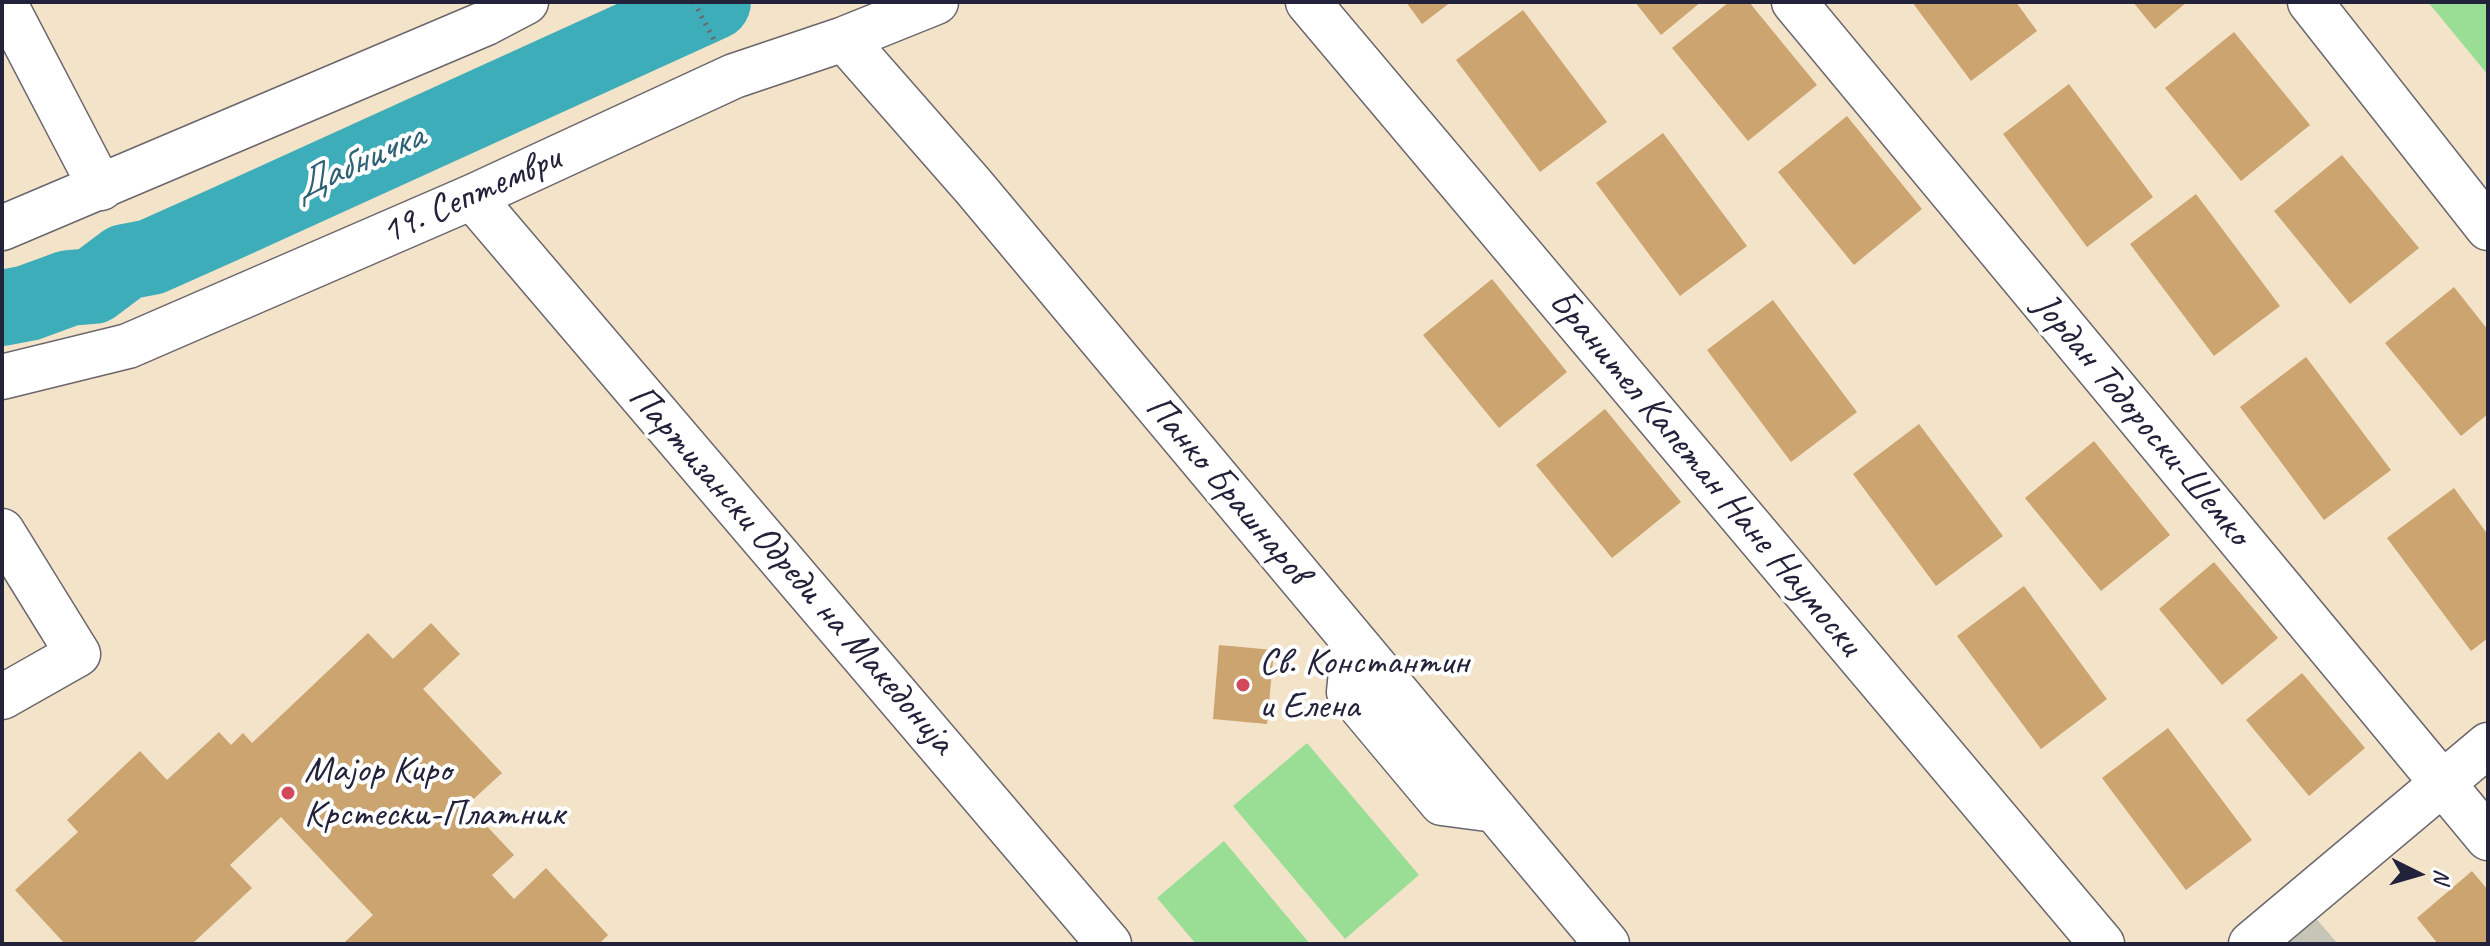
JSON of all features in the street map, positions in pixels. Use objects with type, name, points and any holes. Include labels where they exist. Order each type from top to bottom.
[{"type":"street","points":[[4,2],[101,188]]},
{"type":"street","points":[[2,228],[101,188],[279,108],[486,23],[526,2]]},
{"type":"street","name":"19. Септември","points":[[2,377],[128,346],[472,197],[734,76],[844,39],[936,2]]},
{"type":"street","name":"Бранител Капетан Нане Наумоски","points":[[1308,2],[2102,944]]},
{"type":"street","name":"Јордан Тодороски-Шемко","points":[[1794,2],[2488,838]]},
{"type":"street","points":[[2310,2],[2488,228]]},
{"type":"street","name":"Панко Брашнаров","points":[[844,39],[973,186],[1607,944]]},
{"type":"street","name":"Партизански Одреди на Македонија","points":[[472,197],[1109,944]]},
{"type":"street","points":[[2,531],[78,654],[2,697]]},
{"type":"street","points":[[2251,944],[2488,745]]},
{"type":"shaded area","points":[[2301,901],[2338,944],[2251,944]]},
{"type":"green space","points":[[2428,2],[2488,2],[2488,75]]},
{"type":"green space","points":[[1307,743],[1419,875],[1345,939],[1233,806]]},
{"type":"green space","points":[[1224,841],[1310,944],[1196,944],[1157,898]]},
{"type":"building","points":[[1406,2],[1451,2],[1422,24]]},
{"type":"building","points":[[1635,2],[1701,2],[1661,35]]},
{"type":"building","points":[[1729,2],[1749,2],[1817,85],[1748,141],[1672,48]]},
{"type":"building","points":[[1912,2],[2016,2],[2037,31],[1971,81]]},
{"type":"building","points":[[2133,2],[2187,2],[2155,29]]},
{"type":"building","points":[[1523,10],[1607,122],[1540,172],[1456,60]]},
{"type":"building","points":[[2234,32],[2310,125],[2241,181],[2165,88]]},
{"type":"building","points":[[2069,84],[2153,197],[2087,247],[2003,134]]},
{"type":"building","points":[[1847,116],[1922,209],[1854,265],[1778,172]]},
{"type":"building","points":[[1663,133],[1747,246],[1680,296],[1596,183]]},
{"type":"building","points":[[2342,155],[2419,248],[2350,304],[2274,211]]},
{"type":"building","points":[[2196,194],[2280,306],[2214,356],[2130,244]]},
{"type":"building","points":[[1492,279],[1567,372],[1499,428],[1423,335]]},
{"type":"building","points":[[2454,287],[2488,330],[2488,414],[2461,436],[2385,343]]},
{"type":"building","points":[[1773,300],[1857,412],[1791,462],[1707,350]]},
{"type":"building","points":[[2306,357],[2391,470],[2324,520],[2240,407]]},
{"type":"building","points":[[1605,409],[1681,502],[1612,558],[1536,465]]},
{"type":"building","points":[[1919,424],[2003,536],[1936,586],[1853,474]]},
{"type":"building","points":[[2094,441],[2170,535],[2101,591],[2025,498]]},
{"type":"building","points":[[2454,488],[2488,535],[2488,638],[2471,651],[2387,538]]},
{"type":"building","points":[[2214,562],[2278,638],[2222,685],[2159,609]]},
{"type":"building","points":[[2024,586],[2107,699],[2041,749],[1957,636]]},
{"type":"building","name":"Мајор Киро Крстески-Платник","points":[[431,623],[460,654],[423,689],[502,773],[467,805],[514,855],[492,875],[514,899],[546,868],[608,935],[599,944],[343,944],[373,915],[281,817],[230,865],[252,888],[192,944],[65,944],[15,890],[78,832],[67,820],[140,751],[167,780],[219,732],[231,745],[243,733],[252,743],[368,633],[393,659]]},
{"type":"building","name":"Св. Константин и Елена","points":[[1219,645],[1274,650],[1267,724],[1213,719]]},
{"type":"building","points":[[2302,673],[2365,748],[2309,796],[2246,720]]},
{"type":"building","points":[[2168,728],[2252,840],[2186,890],[2102,778]]},
{"type":"building","points":[[2472,871],[2488,890],[2488,944],[2438,944],[2417,918]]},
{"type":"waterway","name":"Дабничка","points":[[2,308],[28,303],[69,288],[93,286],[125,262],[151,257],[713,2]]},
{"type":"place","name":"Св. Константин и Елена","points":[[1243,685]]},
{"type":"place","name":"Мајор Киро Крстески-Платник","points":[[288,793]]}]
